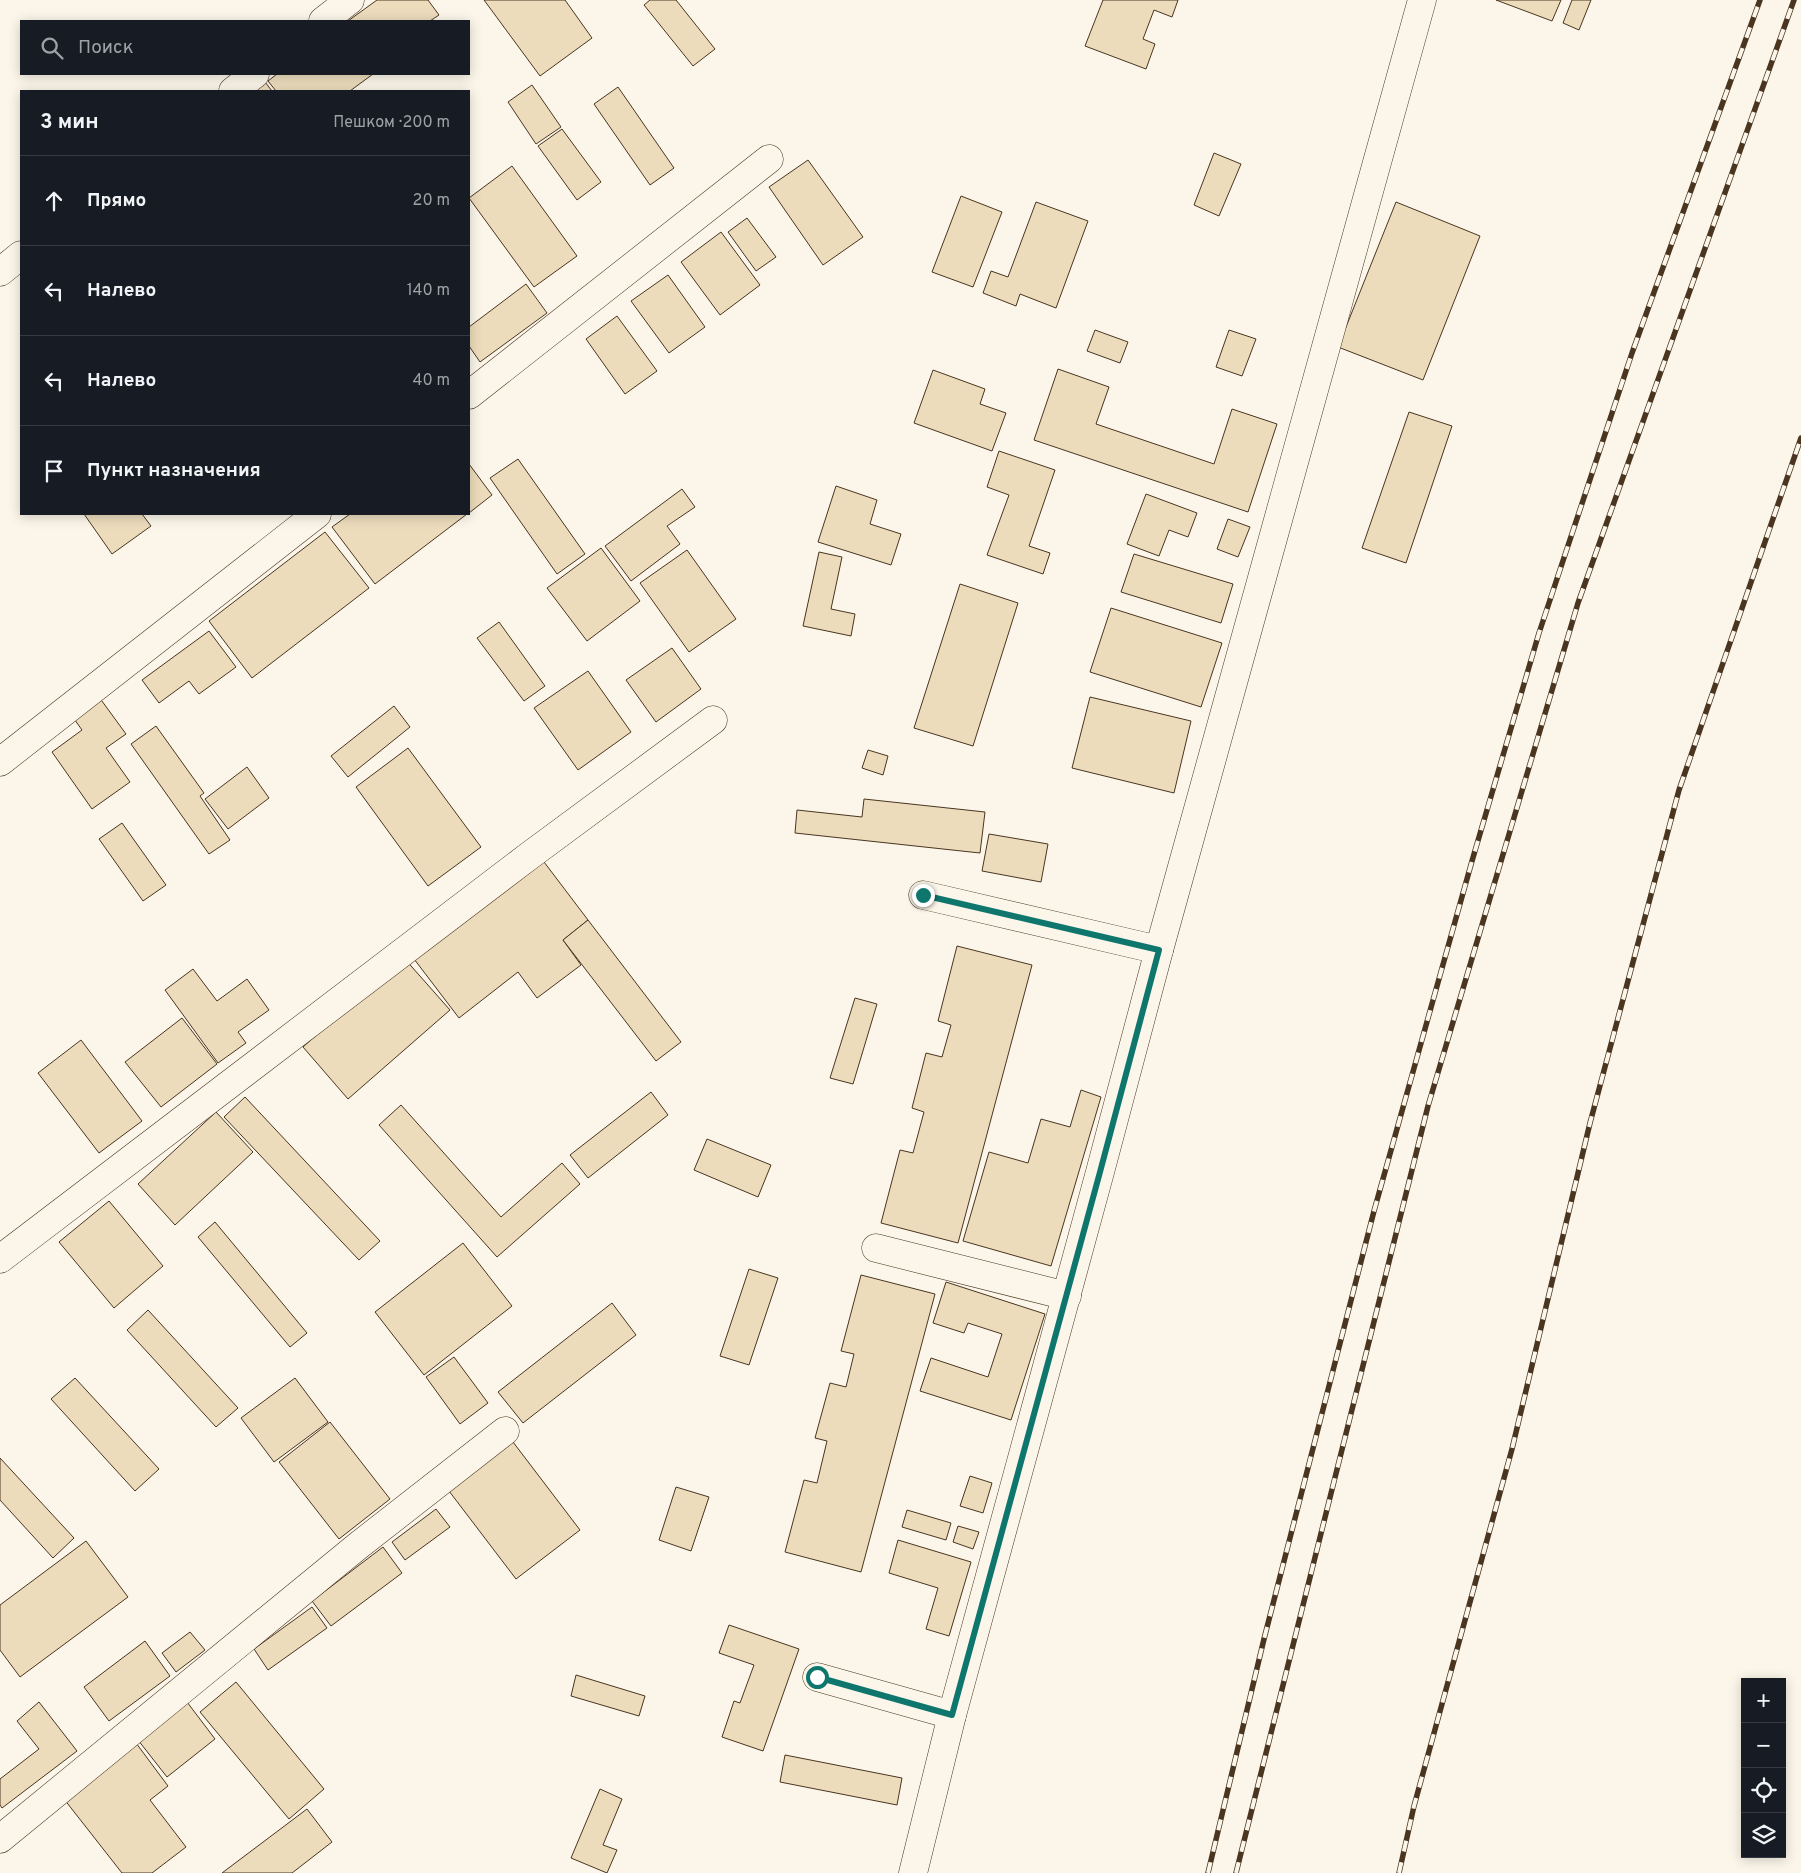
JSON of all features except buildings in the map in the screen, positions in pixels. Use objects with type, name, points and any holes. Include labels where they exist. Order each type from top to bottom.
[{"type":"lane","points":[[324,20],[350,0]]},
{"type":"lane","points":[[913,1873],[952,1715],[1067,1296],[1159,950],[1422,0]]},
{"type":"lane","points":[[233,90],[254,75]]},
{"type":"lane","points":[[470,394],[769,159]]},
{"type":"lane","points":[[0,272],[20,256]]},
{"type":"lane","points":[[0,762],[316,515]]},
{"type":"lane","points":[[0,1259],[529,856],[713,720]]},
{"type":"lane","points":[[923,895],[1159,950]]},
{"type":"lane","points":[[876,1248],[1067,1296]]},
{"type":"lane","points":[[0,1839],[351,1551],[505,1431]]},
{"type":"lane","points":[[817,1677],[952,1715]]},
{"type":"railway","points":[[1208,1873],[1264,1639],[1374,1211],[1472,861],[1539,633],[1632,353],[1760,0]]},
{"type":"railway","points":[[1236,1873],[1428,1106],[1578,603],[1794,0]]},
{"type":"railway","points":[[1399,1873],[1414,1806],[1512,1449],[1590,1123],[1679,790],[1801,438]]},
{"type":"route","points":[[817,1677],[952,1715],[1159,950],[923,895]]}]
